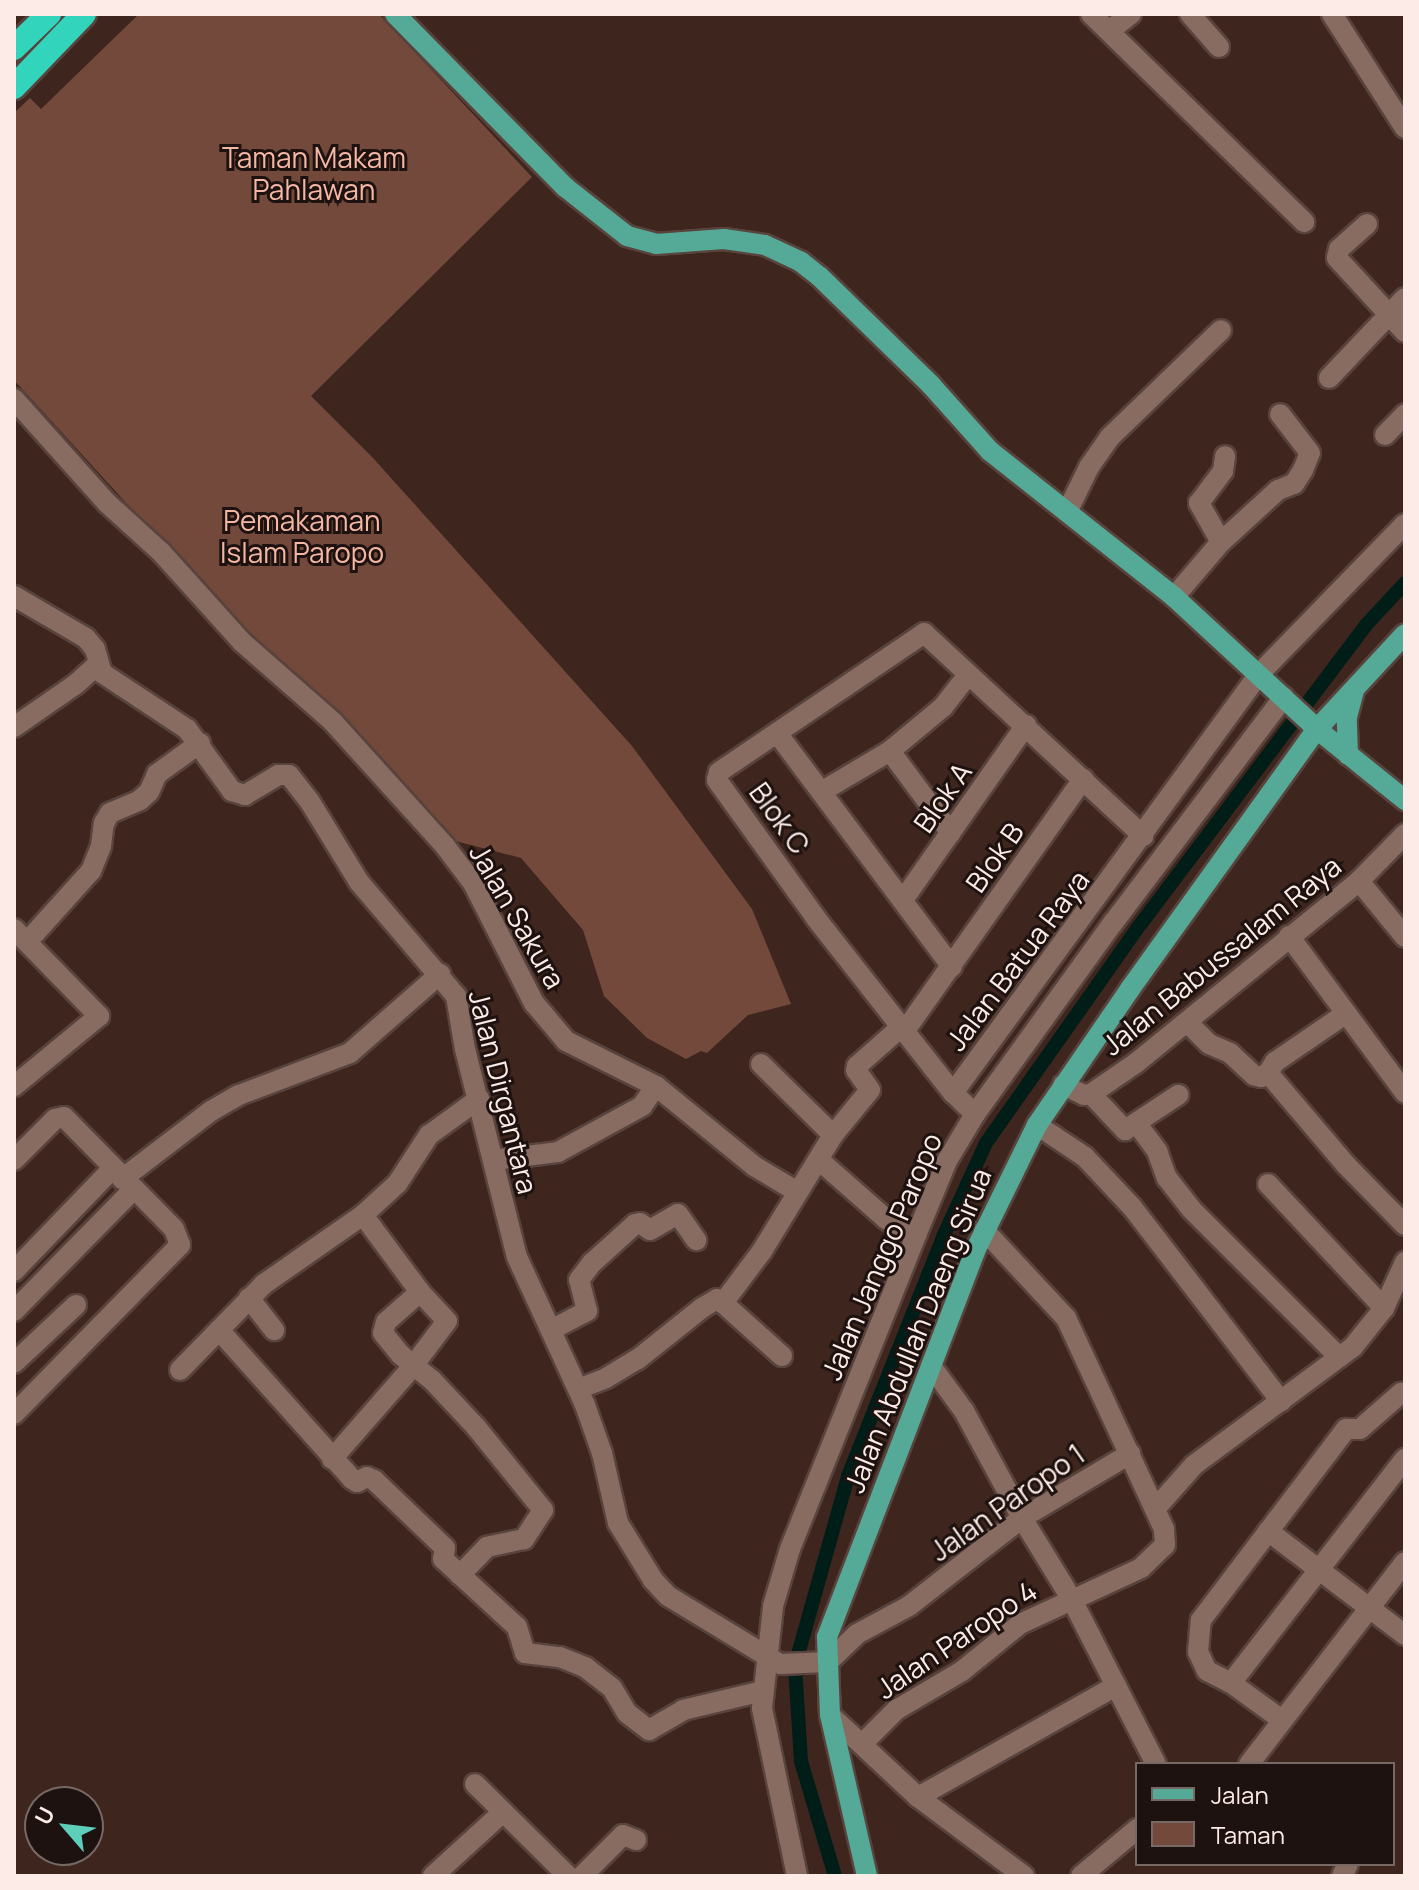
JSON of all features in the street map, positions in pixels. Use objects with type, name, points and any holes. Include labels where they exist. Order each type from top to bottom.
[{"type":"highway","points":[[14,48],[49,14]]},
{"type":"highway","points":[[14,87],[84,14]]},
{"type":"main road","points":[[395,14],[565,187],[613,227],[647,244],[724,239],[765,245],[801,262],[931,385],[990,451],[1174,597],[1314,726],[1405,800]]},
{"type":"main road","name":"Jalan Abdullah Daeng Sirua","points":[[867,1876],[830,1715],[829,1629],[984,1230],[1037,1125],[1063,1085],[1314,726],[1405,634]]},
{"type":"main road","points":[[1348,755],[1347,717],[1355,686]]},
{"type":"street","points":[[1091,14],[1304,222]]},
{"type":"street","points":[[1109,31],[1131,14]]},
{"type":"street","points":[[1190,14],[1219,47]]},
{"type":"street","points":[[1332,14],[1399,102],[1405,128]]},
{"type":"street","points":[[1367,224],[1339,249],[1337,258],[1405,332]]},
{"type":"street","points":[[1329,378],[1405,298]]},
{"type":"street","points":[[1067,512],[1089,467],[1110,437],[1221,330]]},
{"type":"street","name":"Jalan Sakura","points":[[14,399],[107,503],[161,552],[242,642],[333,722],[445,846],[473,883],[520,979],[548,1023],[577,1050],[610,1061],[656,1086],[754,1166],[796,1191]]},
{"type":"street","points":[[1174,597],[1221,542],[1278,490],[1294,484],[1309,459],[1306,443],[1280,414]]},
{"type":"street","points":[[1385,435],[1405,414]]},
{"type":"street","points":[[1221,542],[1199,503],[1225,468],[1225,456]]},
{"type":"street","name":"Jalan Batua Raya","points":[[975,1114],[953,1093],[1259,674],[1405,524]]},
{"type":"street","name":"Jalan Dirgantara","points":[[15,599],[86,638],[95,649],[97,665],[106,677],[178,723],[200,743],[238,794],[250,794],[285,773],[293,779],[359,882],[456,996],[517,1257],[578,1389],[602,1453],[618,1523],[653,1580],[689,1610],[780,1662]]},
{"type":"street","name":"Blok C","points":[[953,1093],[902,1030],[717,780],[719,772],[924,633],[968,675]]},
{"type":"street","points":[[14,727],[76,684],[97,665]]},
{"type":"street","points":[[821,792],[890,751],[943,707],[968,675],[1026,725],[1143,836]]},
{"type":"street","name":"Jalan Janggo Paropo","points":[[797,1876],[762,1708],[763,1691],[780,1662],[773,1606],[790,1549],[947,1161],[975,1114],[1084,961],[1287,700]]},
{"type":"street","name":"Blok A","points":[[903,900],[1026,725]]},
{"type":"street","points":[[777,733],[952,967]]},
{"type":"street","points":[[14,1086],[99,1016],[20,936],[91,871],[101,846],[104,823],[110,813],[140,800],[149,792],[157,774],[200,743]]},
{"type":"street","points":[[890,751],[951,833]]},
{"type":"street","name":"Blok B","points":[[833,1135],[870,1090],[856,1070],[857,1066],[902,1030],[952,967],[1083,779]]},
{"type":"street","name":"Jalan Babussalam Raya","points":[[1063,1085],[1084,1095],[1091,1094],[1187,1022],[1359,881],[1405,834]]},
{"type":"street","points":[[1359,881],[1405,937]]},
{"type":"street","points":[[1289,936],[1405,1093]]},
{"type":"street","points":[[14,1271],[122,1179],[211,1111],[239,1095],[350,1053],[378,1032],[395,1010],[440,974]]},
{"type":"street","points":[[1187,1022],[1209,1044],[1228,1051],[1254,1075],[1261,1077],[1275,1062],[1345,1014]]},
{"type":"street","points":[[723,1303],[762,1251],[833,1135],[761,1064]]},
{"type":"street","points":[[1268,1073],[1346,1165],[1405,1225]]},
{"type":"street","points":[[494,1160],[558,1152],[642,1106],[656,1086]]},
{"type":"street","points":[[1091,1094],[1120,1128],[1128,1129],[1178,1095]]},
{"type":"street","points":[[180,1370],[277,1273],[363,1215],[401,1179],[429,1135],[479,1099]]},
{"type":"street","points":[[14,1160],[55,1119],[64,1117],[174,1229],[180,1240],[179,1249],[14,1414]]},
{"type":"street","points":[[1137,1124],[1158,1154],[1167,1178],[1191,1209],[1339,1357]]},
{"type":"street","points":[[1037,1125],[1085,1157],[1132,1207],[1281,1401]]},
{"type":"street","points":[[819,1160],[886,1219],[901,1229],[917,1233]]},
{"type":"street","points":[[14,1311],[122,1179]]},
{"type":"street","points":[[1268,1184],[1384,1308]]},
{"type":"street","points":[[551,1330],[587,1311],[579,1280],[592,1263],[635,1224],[640,1223],[650,1230],[678,1214],[696,1240]]},
{"type":"street","points":[[332,1459],[413,1366],[447,1321],[420,1292],[363,1215]]},
{"type":"street","name":"Jalan Paropo 1","points":[[828,1662],[857,1634],[909,1606],[1022,1518],[1079,1481],[1130,1454],[1066,1318],[984,1230]]},
{"type":"street","points":[[1155,1509],[1194,1465],[1353,1347],[1384,1308],[1405,1262]]},
{"type":"street","points":[[420,1292],[382,1329],[413,1366],[476,1427],[543,1510],[524,1539],[487,1547],[460,1575]]},
{"type":"street","points":[[249,1298],[274,1330]]},
{"type":"street","points":[[578,1389],[629,1365],[717,1299],[782,1356]]},
{"type":"street","points":[[14,1363],[76,1305]]},
{"type":"street","points":[[219,1330],[352,1479],[357,1482],[367,1477],[374,1480],[445,1548],[443,1559],[510,1618],[522,1639],[525,1653],[560,1657],[585,1667],[612,1688],[627,1713],[649,1730],[683,1710],[763,1691]]},
{"type":"street","points":[[931,1366],[964,1411],[1022,1518],[1071,1598],[1155,1762]]},
{"type":"street","points":[[1282,1720],[1231,1683],[1207,1671],[1198,1652],[1201,1620],[1346,1429],[1360,1429],[1401,1393]]},
{"type":"street","name":"Jalan Paropo 4","points":[[863,1743],[908,1702],[955,1676],[1020,1624],[1071,1598],[1125,1576],[1163,1549],[1167,1535],[1130,1454]]},
{"type":"street","points":[[1231,1683],[1405,1459]]},
{"type":"street","points":[[1268,1531],[1405,1635]]},
{"type":"street","points":[[1250,1762],[1405,1562]]},
{"type":"street","points":[[780,1662],[828,1662]]},
{"type":"street","points":[[918,1797],[1116,1686]]},
{"type":"street","points":[[830,1715],[918,1797],[1024,1876]]},
{"type":"street","points":[[475,1784],[568,1876]]},
{"type":"street","points":[[433,1876],[503,1812]]},
{"type":"street","points":[[1081,1876],[1135,1831]]},
{"type":"street","points":[[582,1876],[623,1835],[636,1840]]},
{"type":"green space","name":"Pemakaman Islam Paropo","points":[[139,14],[379,14],[532,177],[311,396],[373,458],[632,746],[752,909],[791,1004],[748,1015],[707,1053],[701,1051],[686,1059],[647,1038],[604,996],[583,930],[521,858],[444,838],[159,539],[14,380],[14,113],[30,98],[41,109]]},
{"type":"waterway","points":[[835,1876],[801,1761],[795,1665],[848,1476],[943,1237],[986,1143],[1140,925],[1366,625],[1405,583]]},
{"type":"park label","name":"Taman Makam Pahlawan","points":[[314,173]]}]
